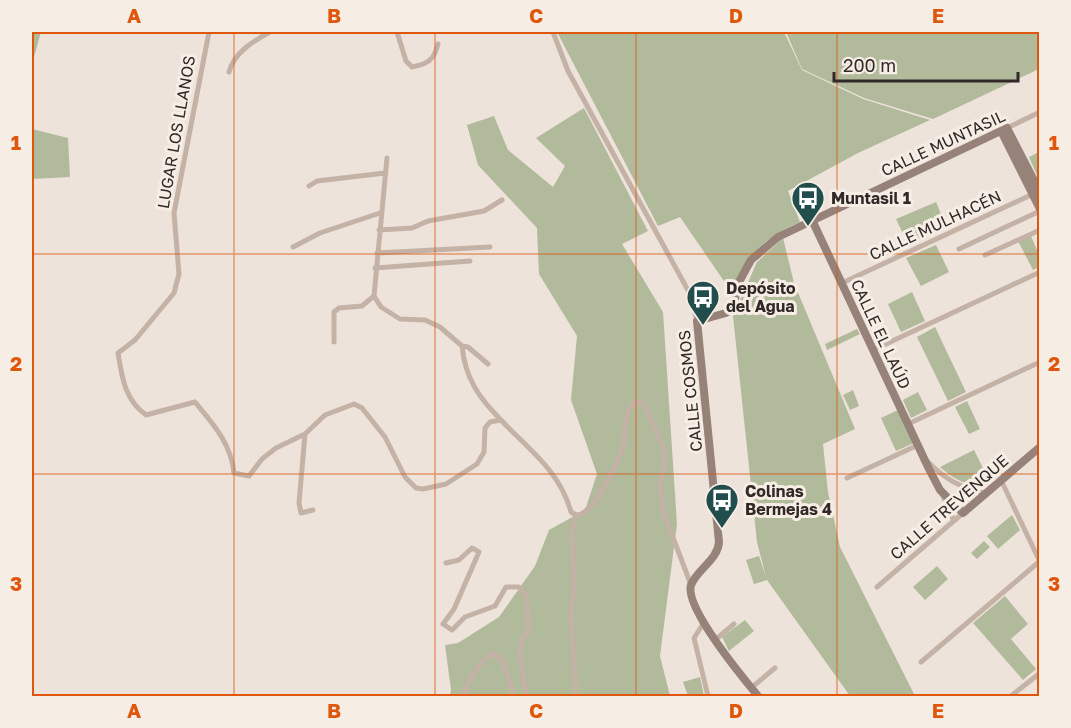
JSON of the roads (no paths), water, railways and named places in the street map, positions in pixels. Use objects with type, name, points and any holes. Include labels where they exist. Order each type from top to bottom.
[{"type":"street","name":"LUGAR LOS LLANOS","points":[[209,32],[174,213],[179,274],[177,285],[174,293],[135,340],[118,354],[122,380],[130,401],[146,416],[195,402],[212,420],[230,449],[234,473],[241,476],[249,476],[262,459],[276,448],[304,434],[326,415],[354,404],[362,408],[385,437],[405,477],[416,488],[423,489],[446,484],[477,464],[484,452],[485,428],[490,422],[501,420]]},
{"type":"street","points":[[229,72],[231,63],[252,42],[270,32]]},
{"type":"street","points":[[397,32],[405,61],[412,67],[426,64],[435,56],[438,44]]},
{"type":"street","name":"CALLE COSMOS","points":[[553,32],[568,71],[690,294],[697,321],[719,542],[716,552],[691,585]]},
{"type":"street","name":"CALLE MUNTASIL","points":[[697,321],[726,313],[732,307],[740,282],[755,255],[778,237],[1040,112]]},
{"type":"street","points":[[959,249],[1040,210],[1038,192],[1004,129]]},
{"type":"street","points":[[387,158],[376,253],[374,296],[381,307],[400,319],[425,320],[440,327],[488,364]]},
{"type":"street","points":[[309,186],[317,181],[385,173]]},
{"type":"street","name":"CALLE MULHACÉN","points":[[842,283],[1038,192]]},
{"type":"street","points":[[379,231],[412,228],[428,221],[484,211],[502,200]]},
{"type":"street","points":[[293,247],[320,233],[380,213]]},
{"type":"street","name":"CALLE EL LAÚD","points":[[812,220],[954,521]]},
{"type":"street","points":[[985,255],[1040,230]]},
{"type":"street","points":[[376,253],[490,247]]},
{"type":"street","points":[[375,268],[470,261]]},
{"type":"street","points":[[873,350],[1040,272]]},
{"type":"street","points":[[334,342],[334,312],[339,308],[362,306],[374,296]]},
{"type":"street","points":[[462,346],[463,363],[476,394],[547,465],[560,483],[571,512],[576,515]]},
{"type":"street","points":[[908,424],[1040,362]]},
{"type":"street","points":[[576,515],[587,510],[618,458],[624,445],[626,417],[630,407],[636,402],[643,403],[663,446],[665,458],[660,487],[663,511],[703,624],[758,696]]},
{"type":"street","points":[[304,434],[299,503],[301,513],[313,510]]},
{"type":"street","points":[[847,478],[918,444]]},
{"type":"street","name":"CALLE TREVENQUE","points":[[877,587],[1040,447]]},
{"type":"street","name":"CALLE EL LAÚD","points":[[925,460],[943,478],[971,490],[986,493]]},
{"type":"street","points":[[921,662],[1039,561],[1001,480]]},
{"type":"street","name":"CALLE EL LAÚD","points":[[940,489],[963,513]]},
{"type":"street","points":[[576,515],[572,530],[574,586],[571,615],[576,696]]},
{"type":"street","points":[[446,563],[459,560],[472,548],[479,552],[454,609],[443,624],[452,630],[465,617],[495,606],[506,587],[519,587],[526,594],[529,632],[522,640],[520,652],[526,696]]},
{"type":"street","points":[[703,624],[694,638],[708,696]]},
{"type":"street","points":[[715,640],[734,624]]},
{"type":"street","points":[[463,696],[484,661],[494,654],[502,659],[514,696]]},
{"type":"street","points":[[751,688],[775,668]]},
{"type":"street","points":[[1011,696],[1040,673]]},
{"type":"place","name":"Muntasil 1","points":[[808,227]]},
{"type":"place","name":"Depósito del Agua","points":[[703,326]]},
{"type":"place","name":"Colinas Bermejas 4","points":[[722,529]]}]
